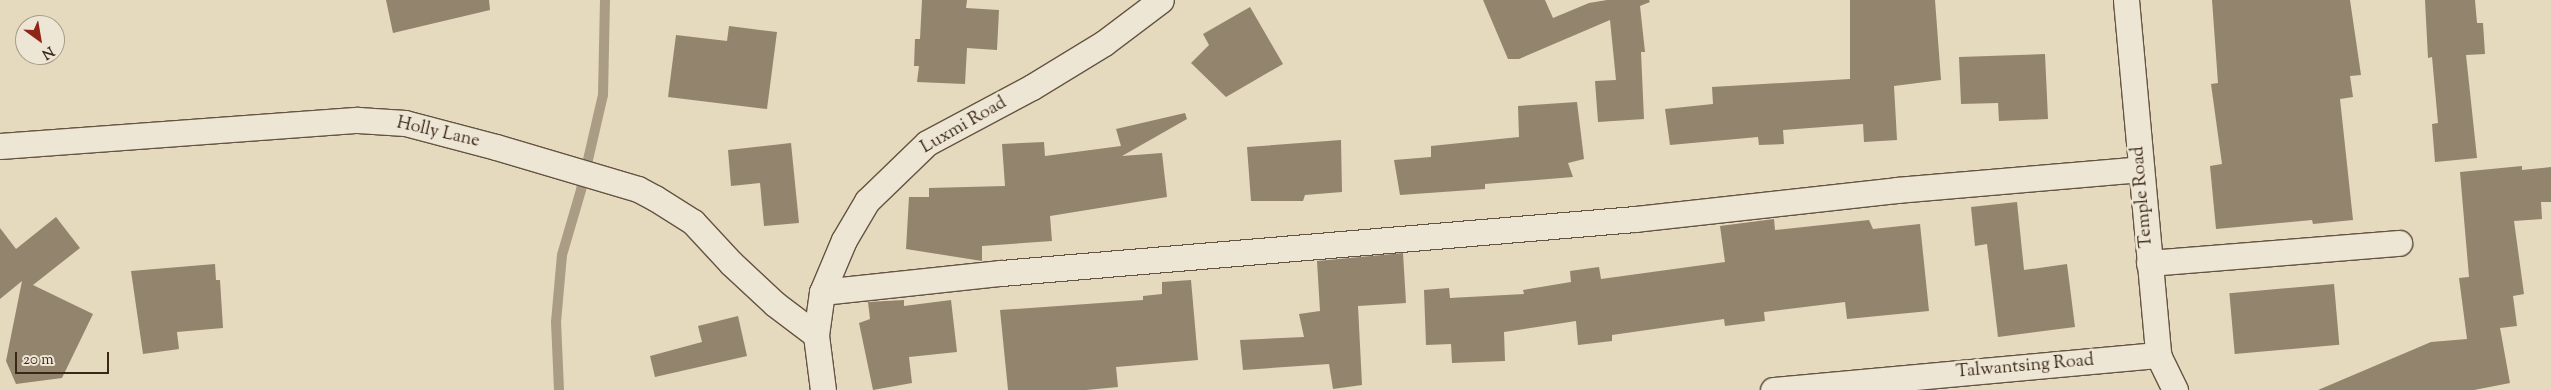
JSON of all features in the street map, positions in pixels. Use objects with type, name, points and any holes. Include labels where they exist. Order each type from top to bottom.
[{"type":"street","name":"Luxmi Road","points":[[823,390],[816,335],[822,292],[844,240],[867,201],[927,143],[1048,78],[1104,43],[1160,0]]},
{"type":"street","name":"Temple Road","points":[[2126,0],[2158,355],[2176,390]]},
{"type":"street","name":"Holly Lane","points":[[0,146],[358,120],[382,120],[405,123],[638,189],[693,222],[731,263],[776,304],[816,335]]},
{"type":"street","points":[[822,292],[1001,273],[1635,219],[1897,190],[2140,169]]},
{"type":"street","points":[[2149,263],[2400,242]]},
{"type":"street","name":"Talwantsing Road","points":[[1774,390],[2158,355]]},
{"type":"building","points":[[386,0],[489,0],[490,10],[393,33]]},
{"type":"building","points":[[922,0],[967,0],[966,8],[999,10],[997,50],[967,48],[965,84],[917,82],[919,66],[914,66],[915,39],[920,39]]},
{"type":"building","points":[[1483,0],[1545,0],[1553,18],[1589,3],[1607,0],[1649,0],[1650,2],[1640,6],[1645,52],[1641,52],[1644,119],[1598,122],[1595,81],[1616,80],[1610,20],[1519,59],[1508,59]]},
{"type":"building","points":[[1850,0],[1935,0],[1941,80],[1894,86],[1897,140],[1864,142],[1863,124],[1783,130],[1784,144],[1759,145],[1758,137],[1670,145],[1665,109],[1713,104],[1712,87],[1850,79]]},
{"type":"building","points":[[2212,0],[2350,0],[2361,75],[2350,76],[2353,97],[2340,99],[2353,220],[2313,224],[2312,220],[2216,229],[2210,166],[2222,164],[2211,84],[2218,83]]},
{"type":"building","points":[[2425,0],[2475,0],[2477,23],[2483,23],[2485,54],[2466,55],[2477,158],[2435,162],[2432,124],[2438,123],[2432,57],[2428,58]]},
{"type":"building","points":[[1250,7],[1283,64],[1226,97],[1191,63],[1209,45],[1203,34]]},
{"type":"building","points":[[729,26],[777,32],[767,109],[668,97],[676,35],[727,41]]},
{"type":"building","points":[[2045,54],[2048,119],[1999,121],[1998,103],[1961,104],[1959,57]]},
{"type":"building","points":[[1577,102],[1584,159],[1568,163],[1573,177],[1485,184],[1485,189],[1400,195],[1394,160],[1431,157],[1431,146],[1519,137],[1518,106]]},
{"type":"building","points":[[1185,113],[1187,119],[1122,156],[1162,153],[1167,197],[1050,216],[1052,241],[982,246],[982,261],[906,249],[909,197],[929,197],[929,188],[1005,186],[1002,144],[1044,142],[1045,156],[1121,146],[1116,129]]},
{"type":"building","points":[[1341,140],[1342,192],[1305,195],[1303,201],[1251,201],[1247,147]]},
{"type":"building","points":[[791,143],[799,223],[764,226],[760,183],[731,186],[728,150]]},
{"type":"building","points":[[2522,166],[2522,170],[2551,167],[2551,202],[2541,202],[2542,219],[2514,221],[2524,294],[2513,296],[2517,326],[2500,328],[2510,383],[2474,390],[2318,390],[2431,342],[2467,339],[2459,278],[2469,277],[2460,172]]},
{"type":"building","points":[[2017,202],[2024,270],[2067,264],[2075,327],[1998,337],[1987,244],[1975,246],[1971,207]]},
{"type":"building","points":[[56,217],[80,248],[33,285],[93,314],[62,378],[16,384],[6,361],[22,281],[0,299],[0,228],[16,249]]},
{"type":"building","points":[[1774,219],[1775,230],[1869,220],[1873,229],[1920,224],[1929,311],[1847,319],[1845,302],[1764,312],[1765,321],[1725,326],[1724,319],[1612,335],[1612,341],[1578,345],[1576,321],[1504,332],[1505,361],[1452,363],[1451,344],[1426,345],[1424,290],[1449,288],[1450,298],[1524,294],[1523,290],[1571,282],[1570,271],[1599,267],[1601,279],[1725,262],[1720,226]]},
{"type":"building","points":[[1403,253],[1406,303],[1358,306],[1362,385],[1333,389],[1329,364],[1243,370],[1240,340],[1304,337],[1299,314],[1320,311],[1317,261]]},
{"type":"building","points":[[215,264],[216,280],[220,280],[223,328],[177,332],[179,349],[143,354],[131,271]]},
{"type":"building","points":[[1191,280],[1198,360],[1116,367],[1118,387],[1086,390],[1008,390],[1000,310],[1143,300],[1143,296],[1162,294],[1162,282]]},
{"type":"building","points":[[2334,284],[2339,345],[2235,354],[2229,293]]},
{"type":"building","points":[[904,300],[904,306],[951,300],[957,352],[909,357],[912,383],[873,390],[859,323],[870,319],[868,302]]},
{"type":"building","points":[[738,316],[747,356],[655,377],[650,356],[702,342],[698,326]]},
{"type":"waterway","points":[[559,390],[556,322],[562,255],[581,190],[603,95],[605,0]]}]
